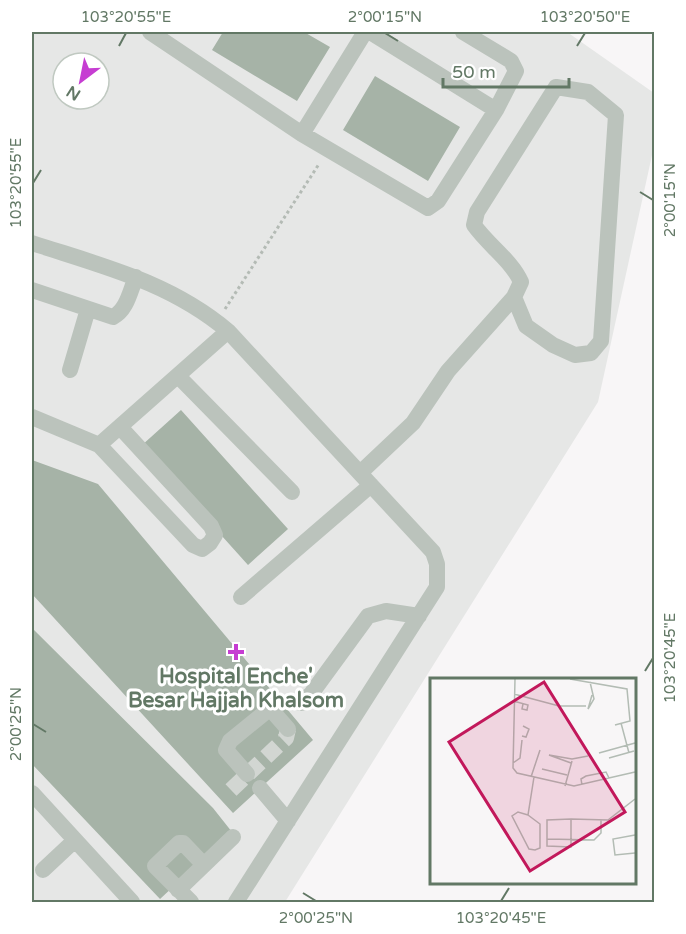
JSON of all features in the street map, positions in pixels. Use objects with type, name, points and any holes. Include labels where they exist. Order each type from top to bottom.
[{"type":"street","points":[[150,32],[302,134],[428,208],[438,201],[496,110],[516,71],[511,61],[463,32]]},
{"type":"street","points":[[302,134],[365,32]]},
{"type":"street","points":[[370,32],[496,110]]},
{"type":"street","points":[[241,597],[366,479],[413,423],[448,371],[514,297],[521,282],[516,270],[485,241],[474,225],[477,212],[556,87],[588,93],[616,115],[601,341],[591,353],[575,354],[553,345],[526,326],[514,297]]},
{"type":"street","points":[[32,243],[136,277],[182,298],[222,326],[366,479],[433,552],[435,558],[437,586],[236,903]]},
{"type":"street","points":[[32,290],[113,317],[119,314],[124,307],[136,277]]},
{"type":"street","points":[[70,370],[88,309]]},
{"type":"street","points":[[99,445],[178,376],[222,326]]},
{"type":"street","points":[[178,376],[292,492]]},
{"type":"street","points":[[32,417],[99,445],[193,545],[202,549],[215,535],[211,526],[120,426]]},
{"type":"street","points":[[301,703],[311,694],[368,616],[386,611],[418,616]]},
{"type":"street","points":[[247,774],[226,750],[230,741],[268,710],[274,712],[288,729]]},
{"type":"street","points":[[260,789],[288,821]]},
{"type":"street","points":[[32,794],[132,903]]},
{"type":"street","points":[[178,890],[233,837]]},
{"type":"street","points":[[43,870],[74,841]]},
{"type":"street","points":[[190,903],[154,866],[179,843],[183,843],[204,865]]},
{"type":"path","points":[[222,326],[328,150]]},
{"type":"shaded area","name":"Hospital Enche' Besar Hajjah Khalsom","points":[[32,32],[567,32],[654,93],[654,146],[598,402],[285,902],[32,902]]},
{"type":"building","points":[[223,32],[304,32],[330,47],[297,101],[212,50]]},
{"type":"building","points":[[375,76],[460,127],[428,181],[343,130]]},
{"type":"building","points":[[181,410],[288,529],[248,565],[141,446]]},
{"type":"building","points":[[32,460],[98,484],[313,740],[233,813],[32,594]]},
{"type":"building","points":[[32,628],[213,808],[232,832],[160,899],[32,764]]},
{"type":"tunnel","points":[[231,790],[286,738],[288,729]]},
{"type":"place","name":"Hospital Enche' Besar Hajjah Khalsom","points":[[236,652]]}]
